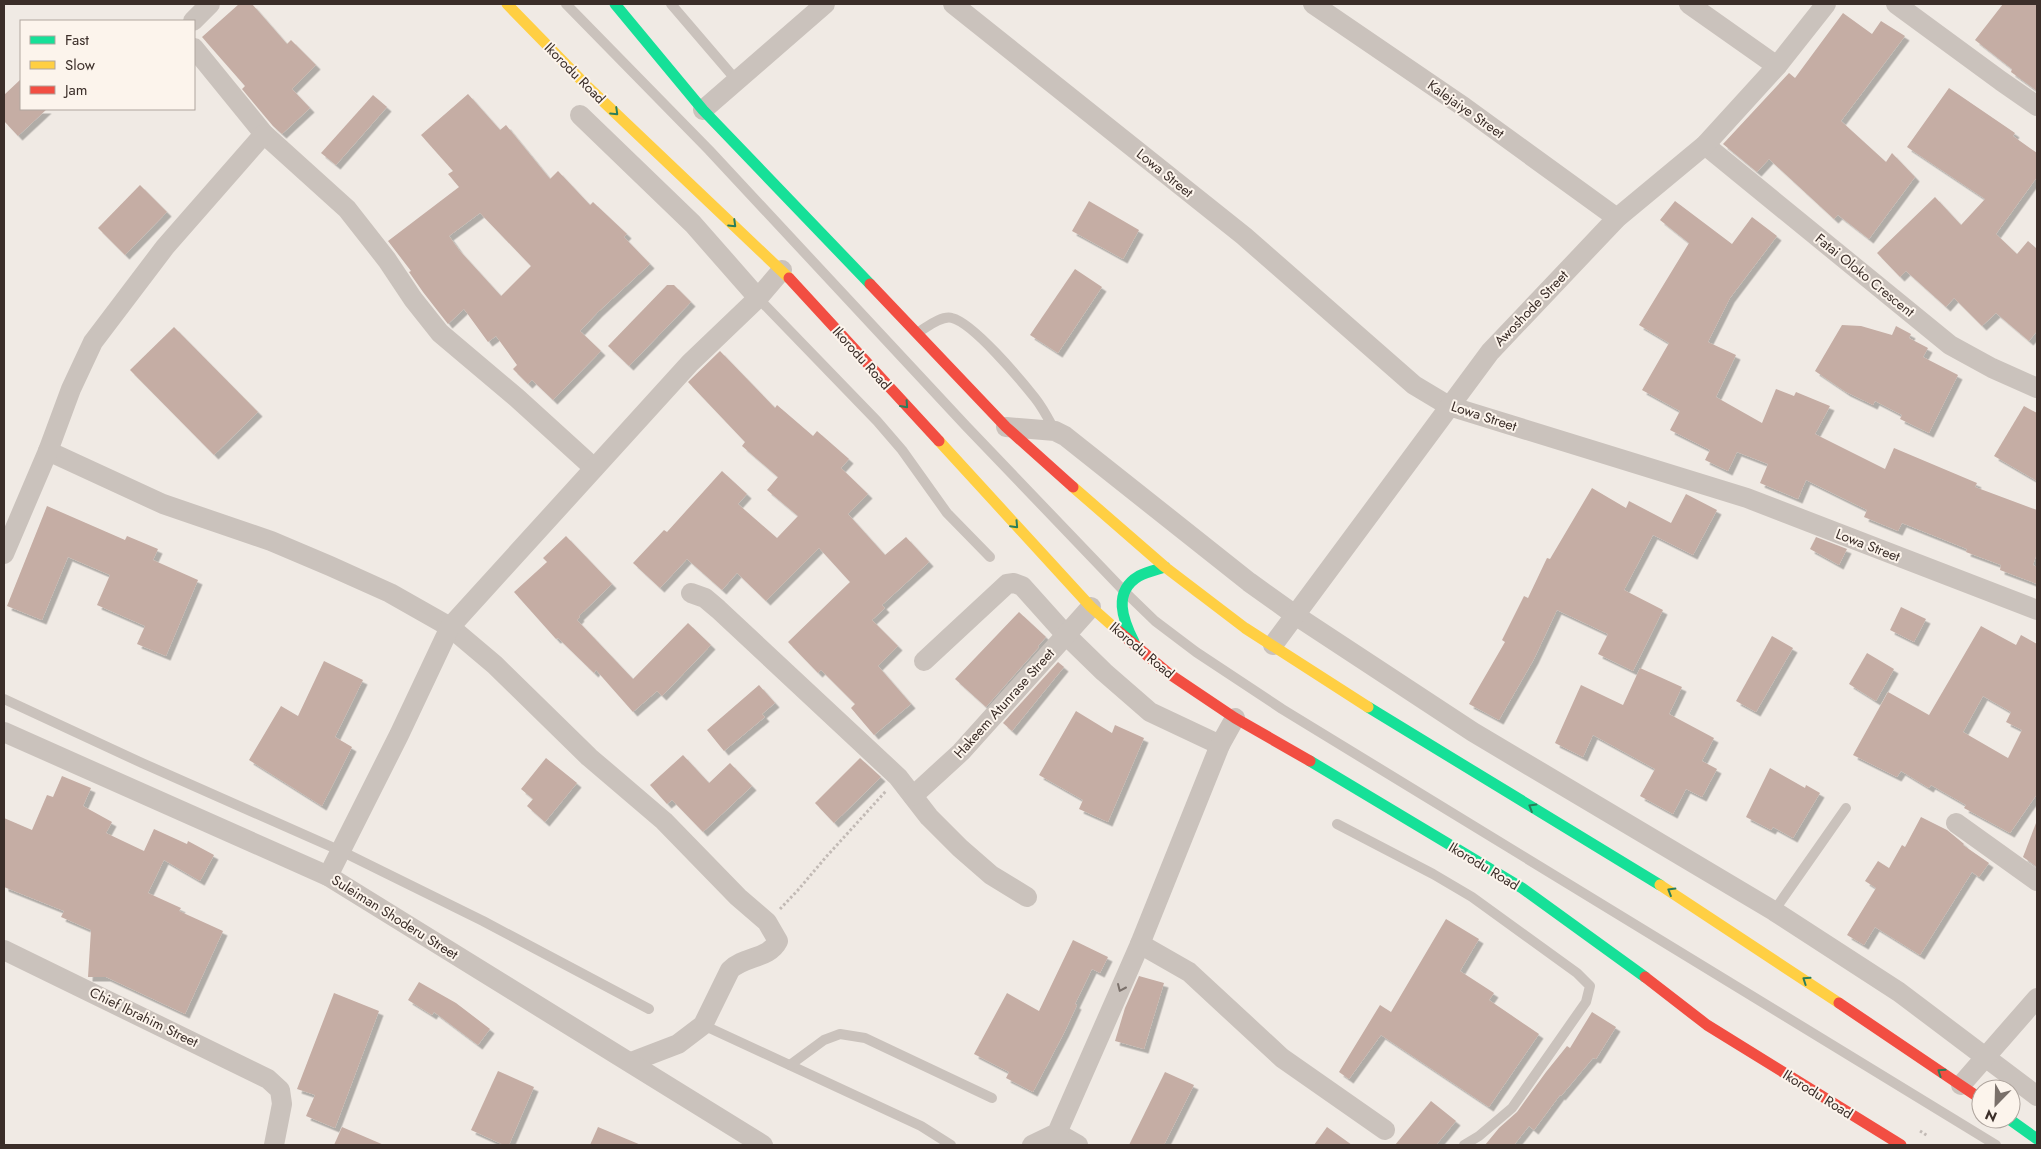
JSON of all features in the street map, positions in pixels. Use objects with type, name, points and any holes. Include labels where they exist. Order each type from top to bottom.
[{"type":"highway","name":"Ikorodu Road","points":[[506,4],[589,88],[782,270],[1091,607],[1168,673],[1235,718],[1292,750],[1522,888],[1621,959],[1707,1025],[1901,1145]]},
{"type":"highway","points":[[615,4],[703,110],[1006,427],[1165,568],[1245,628],[1349,696],[1690,903],[1971,1092]]},
{"type":"highway","points":[[1135,645],[1127,629],[1121,605],[1122,594],[1138,576],[1165,568]]},
{"type":"highway","points":[[2021,1127],[2036,1137]]},
{"type":"street","points":[[194,20],[210,4]]},
{"type":"street","points":[[703,110],[825,4]]},
{"type":"street","name":"Lowa Street","points":[[953,4],[1244,236],[1414,386],[1449,406],[1747,498],[2037,610]]},
{"type":"street","name":"Kalejaiye Street","points":[[1313,4],[1464,107],[1617,218]]},
{"type":"street","points":[[1689,4],[1777,66]]},
{"type":"street","name":"Awoshode Street","points":[[1273,646],[1490,352],[1617,218],[1705,145],[1777,66],[1826,4]]},
{"type":"street","points":[[1896,4],[2037,106]]},
{"type":"street","points":[[195,49],[264,134],[347,209],[440,333],[517,398],[594,468]]},
{"type":"street","points":[[580,115],[693,224],[758,298]]},
{"type":"street","points":[[4,554],[48,451],[71,388],[93,342],[165,247],[264,134]]},
{"type":"street","name":"Fatai Oloko Crescent","points":[[1705,145],[1950,345],[1992,368],[2037,388]]},
{"type":"street","points":[[328,876],[399,735],[450,627],[690,363],[758,298],[782,270]]},
{"type":"street","points":[[1006,427],[1055,431],[1065,436],[1249,582],[1295,615],[1473,732],[1774,911],[1899,992],[2037,1096]]},
{"type":"street","points":[[48,451],[163,504],[272,541],[330,566],[390,593],[450,627],[495,665],[589,757],[664,821],[738,897],[767,922],[778,941],[775,947],[768,952],[736,963],[730,970],[703,1025],[678,1044],[631,1062]]},
{"type":"street","points":[[924,661],[1007,584],[1014,583],[1022,586],[1066,635],[1104,672],[1150,712],[1220,746]]},
{"type":"street","points":[[691,593],[705,598],[718,609],[898,777],[929,817],[991,875],[1027,897]]},
{"type":"street","name":"Hakeem Atunrase Street","points":[[913,796],[961,752],[1091,607]]},
{"type":"street","points":[[1032,1145],[1057,1133],[1140,944],[1220,746],[1235,718]]},
{"type":"street","name":"Suleiman Shoderu Street","points":[[4,732],[328,876],[763,1145]]},
{"type":"street","points":[[1956,823],[2037,881]]},
{"type":"street","points":[[1140,944],[1190,972],[1282,1058],[1385,1130]]},
{"type":"street","name":"Chief Ibrahim Street","points":[[4,950],[268,1079],[280,1090],[282,1104],[274,1145]]},
{"type":"street","points":[[1962,1086],[2037,998]]},
{"type":"street","points":[[1057,1133],[1078,1145]]},
{"type":"lane","points":[[566,4],[709,150],[966,426],[1155,621],[1196,652],[1282,709],[1996,1145]]},
{"type":"lane","points":[[671,4],[737,80]]},
{"type":"lane","points":[[758,298],[877,421],[902,450],[947,513],[990,557]]},
{"type":"lane","points":[[917,333],[945,318],[951,317],[960,321],[1003,361],[1029,391],[1044,411],[1055,431]]},
{"type":"lane","points":[[4,699],[142,763],[341,851],[483,921],[649,1010]]},
{"type":"lane","points":[[1774,911],[1846,808]]},
{"type":"lane","points":[[1337,824],[1433,874],[1472,898],[1577,973],[1590,986],[1586,1002],[1512,1108],[1479,1136],[1464,1145]]},
{"type":"lane","points":[[703,1025],[921,1126],[951,1145]]},
{"type":"lane","points":[[790,1065],[824,1040],[840,1034],[865,1038],[992,1098]]},
{"type":"path","points":[[767,922],[798,890],[898,777]]},
{"type":"building","points":[[239,4],[252,4],[287,44],[291,40],[316,65],[292,89],[310,108],[282,134],[242,89],[245,86],[202,37]]},
{"type":"building","points":[[2003,4],[2037,4],[2037,91],[2011,72],[2012,69],[1975,40]]},
{"type":"building","points":[[1843,13],[1872,34],[1881,21],[1905,36],[1841,121],[1886,162],[1892,153],[1915,177],[1869,239],[1838,215],[1834,219],[1769,159],[1757,172],[1723,144],[1789,73],[1795,78]]},
{"type":"building","points":[[20,80],[20,110],[46,110],[18,136],[4,121],[4,95]]},
{"type":"building","points":[[1949,88],[2015,133],[2013,136],[2037,153],[2037,177],[1996,234],[2017,254],[2028,241],[2037,249],[2037,331],[2029,341],[1996,313],[1982,326],[1954,298],[1946,307],[1906,271],[1900,277],[1877,253],[1935,197],[1961,225],[1985,199],[1907,147]]},
{"type":"building","points":[[468,94],[500,130],[506,125],[550,179],[558,171],[590,205],[593,202],[627,234],[624,237],[650,264],[580,331],[601,351],[553,400],[532,380],[528,384],[513,369],[517,365],[496,336],[488,342],[464,309],[448,324],[423,292],[409,272],[411,271],[388,241],[459,187],[448,174],[453,171],[421,135]],"holes":[[[480,213],[531,266],[501,296],[459,250],[449,236]]]},
{"type":"building","points":[[373,95],[387,107],[336,165],[321,153]]},
{"type":"building","points":[[140,185],[167,212],[125,255],[98,228]]},
{"type":"building","points":[[1089,201],[1139,230],[1123,259],[1072,231]]},
{"type":"building","points":[[1675,201],[1732,244],[1752,217],[1777,236],[1730,298],[1708,342],[1736,355],[1716,397],[1762,423],[1776,389],[1794,396],[1796,392],[1830,406],[1815,434],[1885,469],[1894,448],[1977,483],[1975,487],[2037,510],[2037,553],[2033,565],[2037,567],[2037,584],[2000,570],[2001,565],[1966,552],[1967,549],[1902,523],[1898,531],[1864,517],[1867,510],[1806,480],[1798,499],[1760,483],[1768,464],[1737,452],[1728,471],[1705,460],[1710,450],[1670,430],[1680,411],[1642,390],[1669,343],[1639,325],[1689,243],[1660,220]]},
{"type":"building","points":[[1075,269],[1102,287],[1058,353],[1030,335]]},
{"type":"building","points":[[667,285],[674,285],[691,302],[629,366],[608,346]]},
{"type":"building","points":[[1842,325],[1861,326],[1892,335],[1896,326],[1911,334],[1909,338],[1928,348],[1923,357],[1958,375],[1929,433],[1900,419],[1902,415],[1875,401],[1873,405],[1846,392],[1815,371]]},
{"type":"building","points":[[174,327],[258,412],[214,455],[130,370]]},
{"type":"building","points":[[720,351],[775,408],[777,405],[813,436],[817,431],[849,459],[841,468],[868,494],[848,514],[885,555],[906,537],[929,562],[882,605],[885,608],[872,620],[898,646],[878,666],[911,704],[874,735],[851,708],[855,704],[821,670],[818,673],[788,642],[850,582],[819,548],[766,601],[737,573],[722,590],[687,559],[660,588],[633,563],[664,530],[667,532],[722,471],[747,494],[738,504],[777,538],[798,516],[767,490],[778,477],[742,446],[745,442],[688,382]]},
{"type":"building","points":[[2024,406],[2037,413],[2037,481],[1994,456]]},
{"type":"building","points":[[1592,488],[1626,508],[1629,501],[1671,523],[1686,494],[1717,510],[1693,555],[1653,535],[1624,590],[1663,610],[1633,671],[1598,654],[1608,634],[1557,610],[1534,659],[1499,720],[1469,704],[1505,642],[1502,640],[1524,596],[1528,598],[1547,558],[1550,559]]},
{"type":"building","points":[[47,506],[125,540],[127,536],[158,549],[153,560],[198,580],[166,656],[137,644],[145,626],[97,605],[110,575],[68,557],[42,620],[7,606]]},
{"type":"building","points":[[566,536],[612,584],[577,620],[633,679],[688,623],[711,645],[662,696],[657,691],[633,712],[596,670],[594,673],[558,638],[556,639],[514,592],[547,562],[543,558]]},
{"type":"building","points":[[1816,537],[1847,549],[1839,565],[1810,549]]},
{"type":"building","points":[[1901,607],[1926,619],[1914,642],[1890,630]]},
{"type":"building","points":[[1019,612],[1046,637],[986,707],[955,679]]},
{"type":"building","points":[[1981,626],[2016,645],[2021,635],[2037,644],[2037,794],[2010,833],[1964,808],[1966,805],[1931,785],[1929,788],[1901,771],[1897,777],[1853,755],[1888,692],[1929,715]],"holes":[[[1983,696],[2011,712],[2006,722],[2022,730],[2008,758],[1963,732]]]},
{"type":"building","points":[[1772,636],[1793,648],[1756,712],[1736,701]]},
{"type":"building","points":[[1867,653],[1894,669],[1876,701],[1849,684]]},
{"type":"building","points":[[324,661],[363,680],[335,737],[352,747],[322,806],[249,760],[281,706],[298,716]]},
{"type":"building","points":[[1058,662],[1064,667],[1012,731],[1003,723]]},
{"type":"building","points":[[1640,668],[1682,687],[1669,714],[1714,738],[1702,761],[1717,769],[1702,797],[1686,789],[1673,814],[1640,796],[1655,769],[1593,735],[1583,757],[1555,743],[1581,685],[1623,705]]},
{"type":"building","points":[[759,685],[775,703],[762,714],[765,717],[724,751],[707,730]]},
{"type":"building","points":[[1076,711],[1112,733],[1115,725],[1144,738],[1108,822],[1079,809],[1083,800],[1039,775]]},
{"type":"building","points":[[683,755],[709,783],[730,763],[752,786],[703,832],[672,800],[667,804],[650,785]]},
{"type":"building","points":[[546,758],[577,783],[545,822],[527,806],[533,799],[521,789]]},
{"type":"building","points":[[860,758],[881,777],[834,823],[815,803]]},
{"type":"building","points":[[1770,768],[1805,788],[1806,785],[1820,793],[1793,838],[1773,827],[1771,830],[1746,817]]},
{"type":"building","points":[[62,776],[91,788],[83,806],[112,822],[106,833],[144,851],[154,829],[187,844],[188,841],[214,855],[200,881],[164,860],[148,893],[181,908],[179,911],[223,931],[185,1014],[106,977],[88,977],[91,930],[61,917],[64,911],[4,887],[4,818],[32,830],[47,795],[53,797]]},
{"type":"building","points":[[1921,817],[1947,830],[1963,845],[1989,863],[1979,877],[1972,872],[1920,955],[1875,927],[1864,945],[1847,935],[1876,888],[1865,881],[1878,861],[1889,868],[1902,845],[1905,847]]},
{"type":"building","points":[[2037,824],[2037,867],[2023,857]]},
{"type":"building","points":[[1446,919],[1479,939],[1460,971],[1494,993],[1489,1000],[1539,1034],[1489,1107],[1381,1035],[1349,1079],[1339,1072],[1380,1005],[1391,1012]]},
{"type":"building","points":[[1073,940],[1108,957],[1100,973],[1092,969],[1075,1004],[1077,1005],[1065,1031],[1033,1092],[1006,1078],[1009,1072],[974,1054],[1007,993],[1039,1011]]},
{"type":"building","points":[[1139,976],[1164,983],[1144,1049],[1115,1041],[1125,1008]]},
{"type":"building","points":[[419,982],[456,1003],[490,1029],[478,1045],[434,1012],[432,1015],[408,1000]]},
{"type":"building","points":[[334,993],[379,1011],[335,1128],[306,1116],[315,1095],[297,1089]]},
{"type":"building","points":[[1592,1012],[1616,1027],[1596,1059],[1593,1058],[1560,1095],[1534,1130],[1529,1126],[1514,1145],[1485,1145],[1499,1128],[1517,1112],[1567,1046],[1570,1048]]},
{"type":"building","points":[[498,1071],[534,1087],[509,1145],[504,1145],[471,1130]]},
{"type":"building","points":[[1165,1072],[1194,1085],[1164,1145],[1129,1145]]},
{"type":"building","points":[[1431,1101],[1456,1121],[1436,1145],[1395,1145]]},
{"type":"building","points":[[342,1127],[384,1145],[334,1145]]},
{"type":"building","points":[[598,1127],[641,1145],[590,1145]]},
{"type":"building","points":[[1327,1127],[1352,1145],[1314,1145]]},
{"type":"traffic: fast","points":[[615,4],[703,110],[870,284]]},
{"type":"traffic: fast","points":[[1134,642],[1126,625],[1122,607],[1125,590],[1139,576],[1165,567]]},
{"type":"traffic: fast","points":[[1368,707],[1660,885]]},
{"type":"traffic: fast","points":[[1310,761],[1522,888],[1645,977]]},
{"type":"traffic: fast","points":[[2021,1128],[2037,1139]]},
{"type":"traffic: slow","points":[[507,4],[589,88],[789,278]]},
{"type":"traffic: slow","points":[[939,441],[1091,607],[1117,630]]},
{"type":"traffic: slow","points":[[1073,487],[1165,567],[1245,628],[1368,707]]},
{"type":"traffic: slow","points":[[1660,885],[1839,1003]]},
{"type":"traffic: jam","points":[[789,278],[939,441]]},
{"type":"traffic: jam","points":[[870,284],[1006,427],[1073,487]]},
{"type":"traffic: jam","points":[[1117,630],[1168,673],[1235,718],[1310,761]]},
{"type":"traffic: jam","points":[[1645,977],[1707,1025],[1901,1145]]},
{"type":"traffic: jam","points":[[1839,1003],[1971,1092]]}]
